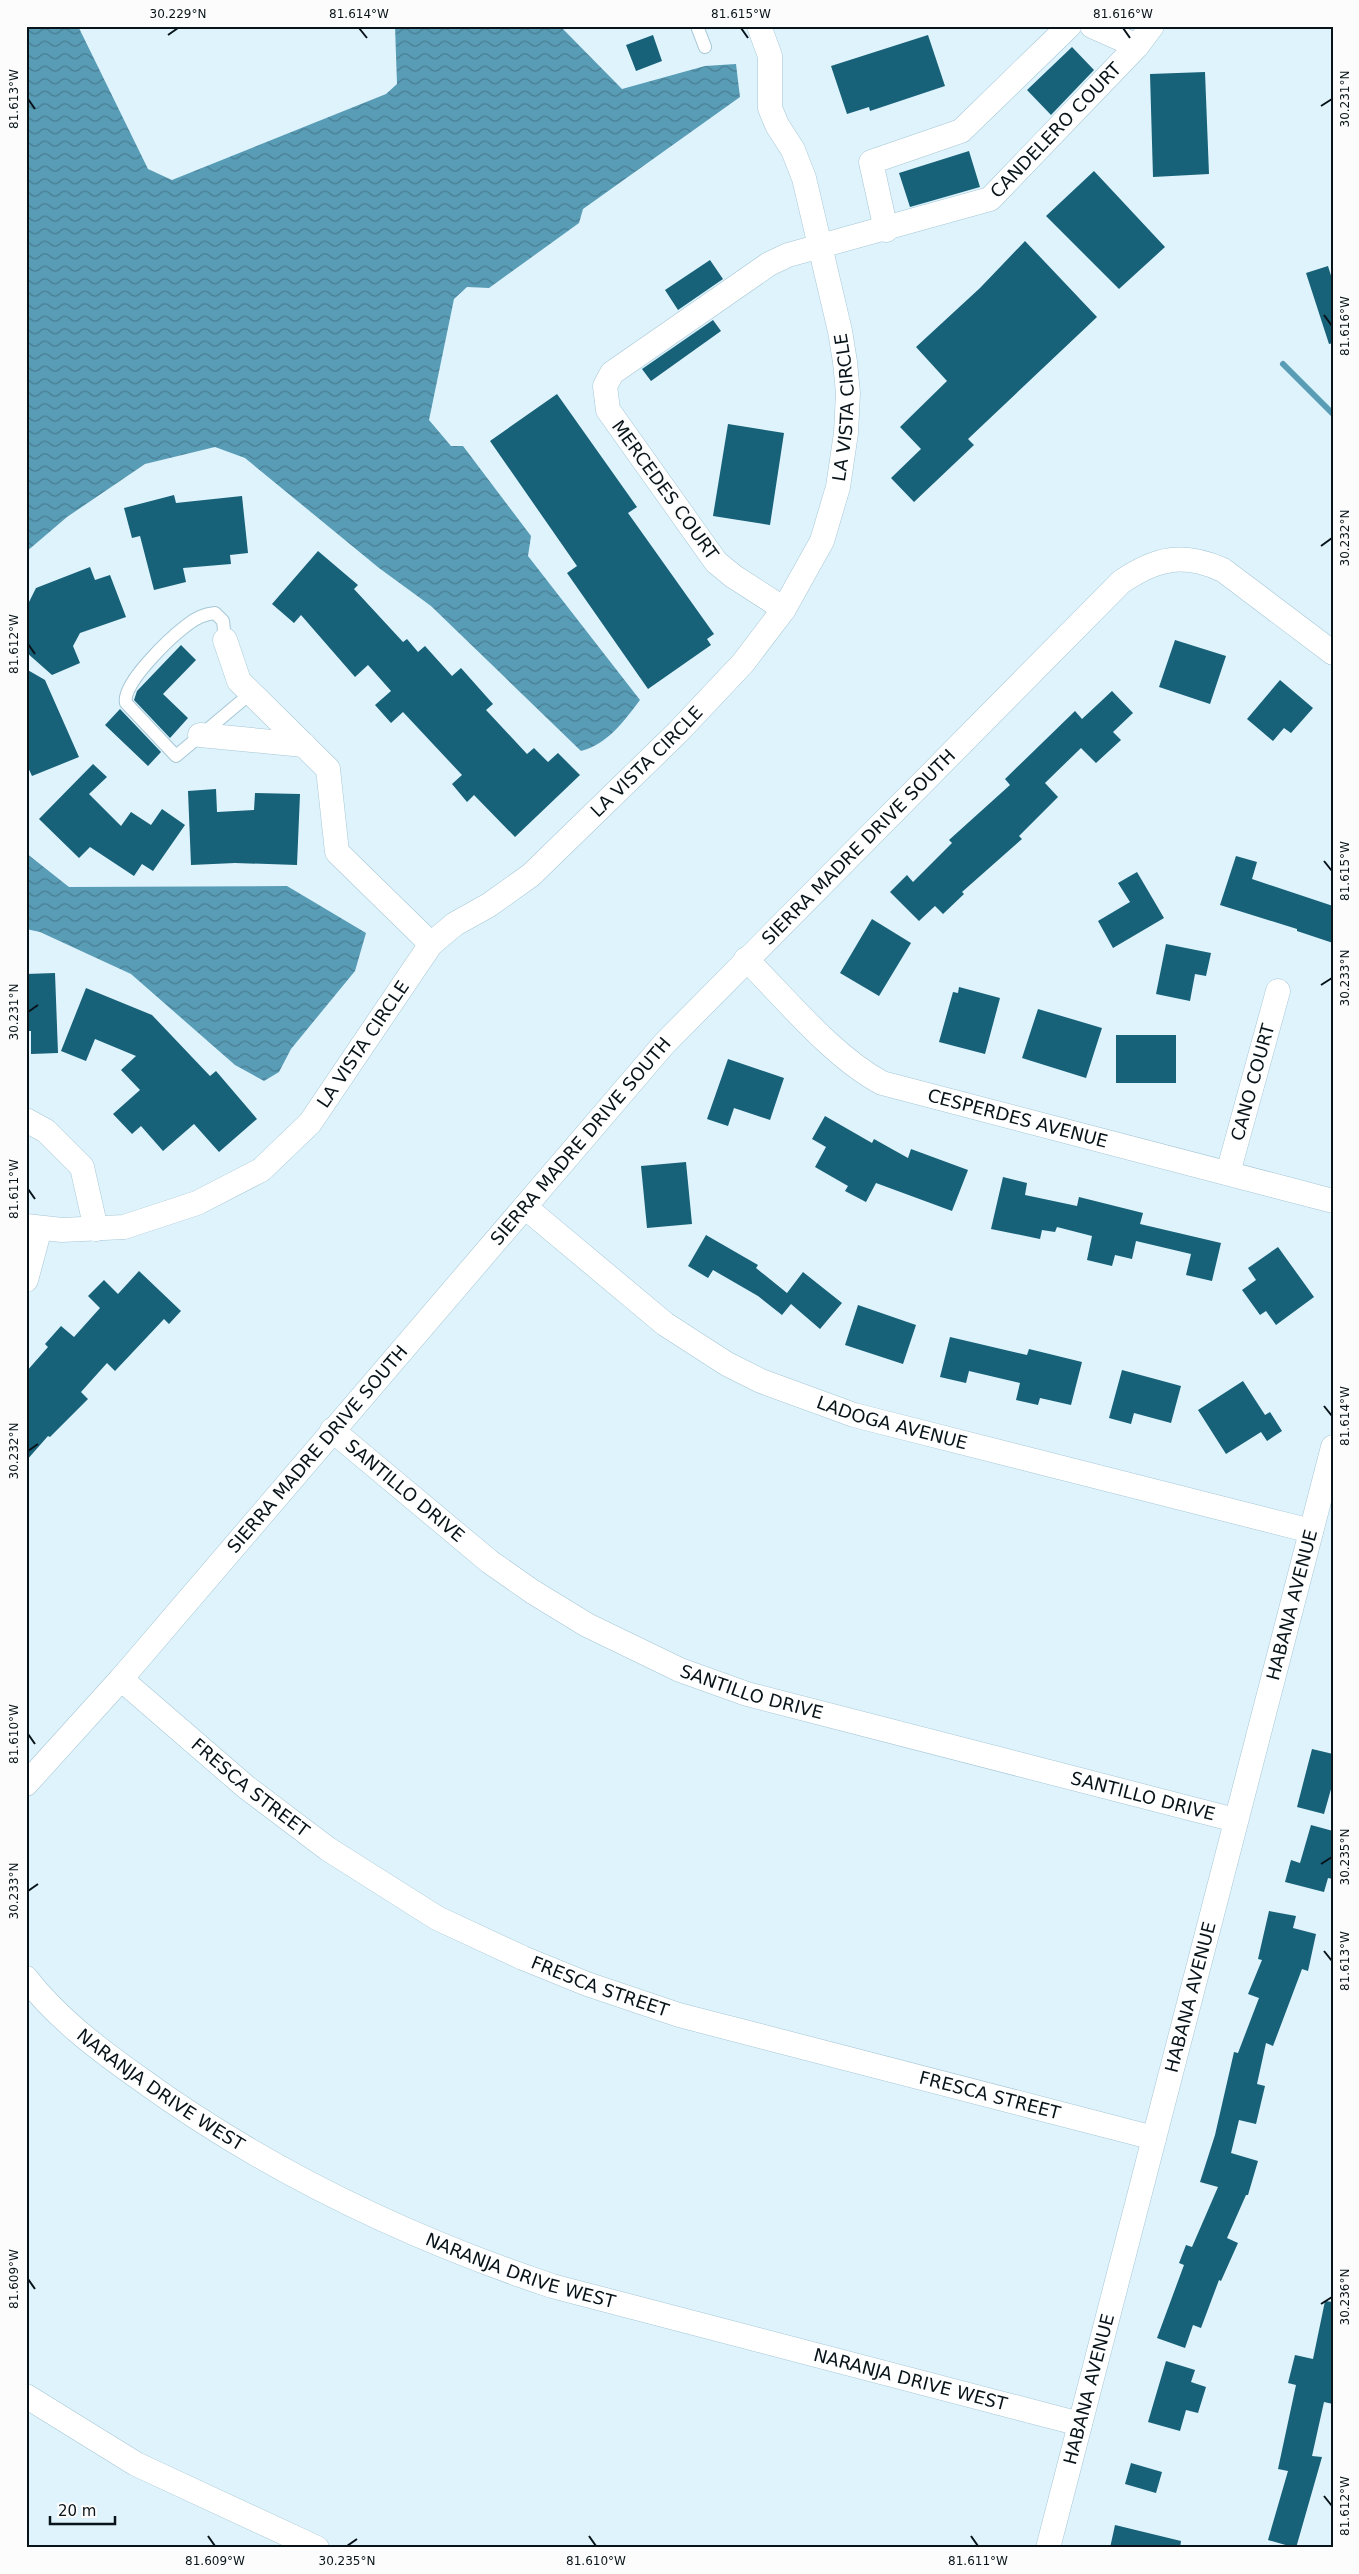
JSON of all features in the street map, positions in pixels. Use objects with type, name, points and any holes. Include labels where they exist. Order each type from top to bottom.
[{"type":"street","name":"LA VISTA CIRCLE","points":[[33,1227],[96,1229],[124,1227],[197,1203],[261,1170],[310,1124],[431,944],[455,924],[489,905],[531,875],[711,697],[743,663],[784,608],[822,541],[838,487],[846,433],[848,393],[842,339],[818,246],[804,178],[793,150],[777,125],[770,108],[770,56],[759,26]]},
{"type":"street","points":[[886,230],[871,162],[961,131],[1069,26]]},
{"type":"street","points":[[1092,26],[1137,46]]},
{"type":"street","name":"CANDELERO COURT","points":[[818,246],[886,230],[990,199],[1137,46],[1152,26]]},
{"type":"street","name":"MERCEDES COURT","points":[[784,608],[716,562],[608,410],[605,386],[612,373],[769,264],[818,246]]},
{"type":"street","name":"SIERRA MADRE DRIVE SOUTH","points":[[26,1784],[121,1678],[664,1044],[1120,582],[1149,565],[1165,560],[1186,559],[1205,562],[1223,570],[1333,653]]},
{"type":"street","points":[[225,640],[240,681],[328,769],[337,852],[431,944]]},
{"type":"street","points":[[200,736],[304,745]]},
{"type":"street","name":"CESPERDES AVENUE","points":[[746,959],[842,1055],[864,1073],[882,1083],[1333,1202]]},
{"type":"street","name":"CANO COURT","points":[[1228,1173],[1278,991]]},
{"type":"street","points":[[26,1120],[46,1131],[82,1167],[96,1229]]},
{"type":"street","name":"LADOGA AVENUE","points":[[525,1207],[665,1324],[727,1364],[761,1381],[854,1415],[1311,1531]]},
{"type":"street","points":[[26,1280],[33,1227]]},
{"type":"street","name":"SANTILLO DRIVE","points":[[332,1430],[490,1562],[526,1588],[588,1625],[680,1670],[746,1694],[1235,1820]]},
{"type":"street","name":"HABANA AVENUE","points":[[1048,2548],[1333,1447]]},
{"type":"street","name":"FRESCA STREET","points":[[121,1678],[246,1787],[328,1849],[438,1918],[523,1958],[587,1984],[679,2014],[1154,2138]]},
{"type":"street","name":"NARANJA DRIVE WEST","points":[[26,1978],[66,2021],[102,2052],[173,2103],[293,2176],[391,2224],[492,2266],[552,2286],[1080,2424]]},
{"type":"street","points":[[26,2396],[136,2464],[317,2548]]},
{"type":"lane","points":[[697,26],[705,47]]},
{"type":"lane","points":[[225,640],[223,621],[215,613],[188,624],[153,656],[126,690],[124,697],[132,711],[176,756],[251,693]]},
{"type":"water","points":[[26,26],[78,26],[148,169],[172,180],[386,94],[397,84],[395,26],[560,26],[622,89],[705,66],[736,64],[740,97],[583,209],[579,223],[489,288],[467,287],[454,299],[429,420],[451,446],[463,446],[531,536],[528,556],[640,700],[615,731],[591,748],[581,751],[431,606],[379,568],[245,458],[215,447],[145,464],[67,517],[26,552]]},
{"type":"water","points":[[26,853],[69,887],[287,886],[366,933],[355,971],[291,1049],[279,1072],[264,1081],[235,1065],[131,974],[40,932],[26,929]]},
{"type":"building","points":[[653,35],[662,61],[636,71],[626,45]]},
{"type":"building","points":[[928,35],[945,86],[870,111],[869,107],[847,114],[831,66]]},
{"type":"building","points":[[1072,47],[1094,70],[1051,115],[1027,90]]},
{"type":"building","points":[[1205,72],[1209,174],[1153,177],[1150,74]]},
{"type":"building","points":[[969,151],[980,187],[910,207],[899,173]]},
{"type":"building","points":[[1094,171],[1165,247],[1119,289],[1046,216]]},
{"type":"building","points":[[1025,241],[1097,317],[968,439],[974,445],[914,502],[891,478],[921,449],[900,427],[947,381],[916,347],[980,288]]},
{"type":"building","points":[[710,260],[723,279],[678,310],[665,290]]},
{"type":"building","points":[[1328,266],[1333,282],[1333,343],[1329,344],[1306,273]]},
{"type":"building","points":[[713,320],[721,331],[651,381],[642,369]]},
{"type":"building","points":[[557,394],[637,507],[628,513],[714,634],[707,639],[711,645],[648,689],[567,573],[577,566],[490,441]]},
{"type":"building","points":[[728,424],[784,433],[770,525],[713,516]]},
{"type":"building","points":[[174,495],[176,503],[242,496],[248,553],[230,555],[231,564],[183,568],[186,582],[154,590],[140,536],[132,538],[124,508]]},
{"type":"building","points":[[318,551],[358,585],[354,589],[403,642],[407,639],[418,652],[425,646],[452,676],[461,668],[493,704],[486,710],[527,754],[534,748],[548,762],[558,753],[580,775],[515,837],[474,795],[467,802],[452,784],[462,775],[403,712],[391,723],[375,705],[391,691],[368,665],[355,677],[301,615],[294,623],[272,604]]},
{"type":"building","points":[[90,567],[95,580],[110,575],[126,617],[80,633],[73,646],[80,663],[52,675],[26,652],[26,608],[36,588]]},
{"type":"building","points":[[1175,640],[1226,656],[1210,704],[1159,687]]},
{"type":"building","points":[[181,645],[196,660],[163,694],[188,718],[170,738],[134,700],[137,691]]},
{"type":"building","points":[[26,669],[45,680],[79,757],[32,776],[26,763]]},
{"type":"building","points":[[1280,680],[1313,708],[1291,733],[1284,728],[1273,741],[1247,719]]},
{"type":"building","points":[[1112,691],[1133,713],[1113,732],[1121,740],[1096,763],[1081,748],[1045,783],[1058,797],[1019,836],[1022,839],[962,892],[964,894],[943,914],[935,906],[919,921],[890,892],[907,875],[913,882],[952,843],[949,840],[1010,785],[1005,779],[1075,711],[1082,719]]},
{"type":"building","points":[[120,709],[161,752],[148,766],[105,725]]},
{"type":"building","points":[[93,764],[107,777],[89,794],[121,826],[131,812],[151,825],[162,809],[185,825],[153,871],[142,864],[134,876],[90,847],[79,858],[39,819]]},
{"type":"building","points":[[216,789],[217,812],[254,810],[255,793],[300,794],[297,865],[235,863],[191,865],[188,791]]},
{"type":"building","points":[[1236,856],[1257,862],[1252,879],[1333,906],[1333,943],[1297,931],[1297,929],[1220,905]]},
{"type":"building","points":[[1137,872],[1164,918],[1113,948],[1098,921],[1130,902],[1118,883]]},
{"type":"building","points":[[872,919],[911,943],[879,996],[840,973]]},
{"type":"building","points":[[1166,944],[1211,953],[1206,976],[1195,974],[1190,1001],[1156,994]]},
{"type":"building","points":[[55,973],[58,1053],[31,1054],[31,1031],[26,1031],[26,974]]},
{"type":"building","points":[[959,987],[1000,998],[985,1054],[939,1042],[953,992],[958,993]]},
{"type":"building","points":[[86,988],[152,1015],[210,1076],[216,1071],[257,1119],[219,1152],[194,1124],[163,1151],[141,1126],[132,1134],[113,1114],[140,1090],[121,1070],[136,1056],[95,1039],[86,1061],[61,1051]]},
{"type":"building","points":[[1038,1009],[1102,1028],[1086,1078],[1022,1058]]},
{"type":"building","points":[[1116,1035],[1176,1035],[1176,1083],[1116,1083]]},
{"type":"building","points":[[728,1059],[784,1078],[770,1120],[734,1108],[728,1126],[707,1119]]},
{"type":"building","points":[[825,1116],[872,1143],[874,1139],[908,1158],[911,1149],[968,1170],[952,1211],[876,1183],[866,1202],[845,1191],[848,1186],[815,1167],[826,1147],[812,1139]]},
{"type":"building","points":[[686,1162],[692,1224],[647,1228],[641,1166]]},
{"type":"building","points":[[1003,1177],[1027,1183],[1025,1195],[1077,1206],[1079,1197],[1143,1213],[1140,1224],[1221,1243],[1212,1281],[1186,1275],[1191,1254],[1136,1241],[1132,1259],[1115,1255],[1112,1266],[1087,1260],[1092,1236],[1057,1227],[1055,1232],[1042,1230],[1040,1239],[991,1229]]},
{"type":"building","points":[[706,1235],[758,1265],[756,1268],[787,1293],[803,1272],[842,1303],[820,1329],[791,1304],[782,1315],[758,1296],[713,1270],[708,1278],[688,1266]]},
{"type":"building","points":[[1278,1247],[1314,1297],[1276,1325],[1266,1311],[1260,1315],[1242,1290],[1256,1280],[1248,1268]]},
{"type":"building","points":[[139,1271],[181,1311],[169,1324],[164,1319],[115,1371],[107,1363],[81,1392],[88,1399],[50,1437],[48,1436],[26,1461],[26,1372],[48,1347],[45,1344],[61,1326],[74,1337],[100,1308],[88,1296],[104,1280],[118,1294]]},
{"type":"building","points":[[858,1305],[916,1325],[903,1364],[845,1345]]},
{"type":"building","points":[[950,1337],[1027,1355],[1029,1349],[1082,1362],[1071,1405],[1040,1398],[1038,1405],[1016,1400],[1020,1383],[969,1371],[966,1383],[940,1377]]},
{"type":"building","points":[[1122,1370],[1181,1386],[1171,1423],[1134,1413],[1131,1424],[1109,1418]]},
{"type":"building","points":[[1243,1381],[1265,1415],[1270,1412],[1282,1431],[1267,1441],[1261,1432],[1226,1454],[1198,1410]]},
{"type":"building","points":[[1312,1749],[1333,1754],[1333,1782],[1324,1814],[1297,1807]]},
{"type":"building","points":[[1311,1825],[1333,1831],[1333,1879],[1328,1878],[1324,1892],[1285,1882],[1291,1860],[1300,1863]]},
{"type":"building","points":[[1269,1911],[1296,1916],[1293,1928],[1316,1934],[1308,1971],[1302,1969],[1273,2046],[1266,2043],[1257,2084],[1265,2086],[1256,2124],[1239,2120],[1231,2153],[1258,2161],[1248,2195],[1246,2195],[1227,2238],[1238,2243],[1221,2281],[1219,2280],[1201,2328],[1193,2325],[1185,2348],[1157,2338],[1184,2265],[1179,2263],[1186,2245],[1192,2247],[1218,2187],[1200,2182],[1215,2135],[1234,2052],[1238,2053],[1259,1998],[1248,1994],[1262,1960],[1258,1959]]},
{"type":"building","points":[[1325,2301],[1333,2302],[1333,2404],[1324,2402],[1312,2456],[1322,2457],[1296,2548],[1268,2540],[1288,2471],[1278,2469],[1296,2385],[1288,2383],[1295,2355],[1313,2359]]},
{"type":"building","points":[[1166,2361],[1195,2370],[1191,2382],[1206,2387],[1198,2413],[1186,2410],[1180,2431],[1148,2422]]},
{"type":"building","points":[[1131,2463],[1162,2472],[1156,2493],[1125,2484]]},
{"type":"building","points":[[1115,2525],[1181,2541],[1180,2548],[1110,2548]]},
{"type":"waterway","points":[[1283,364],[1333,414]]}]
